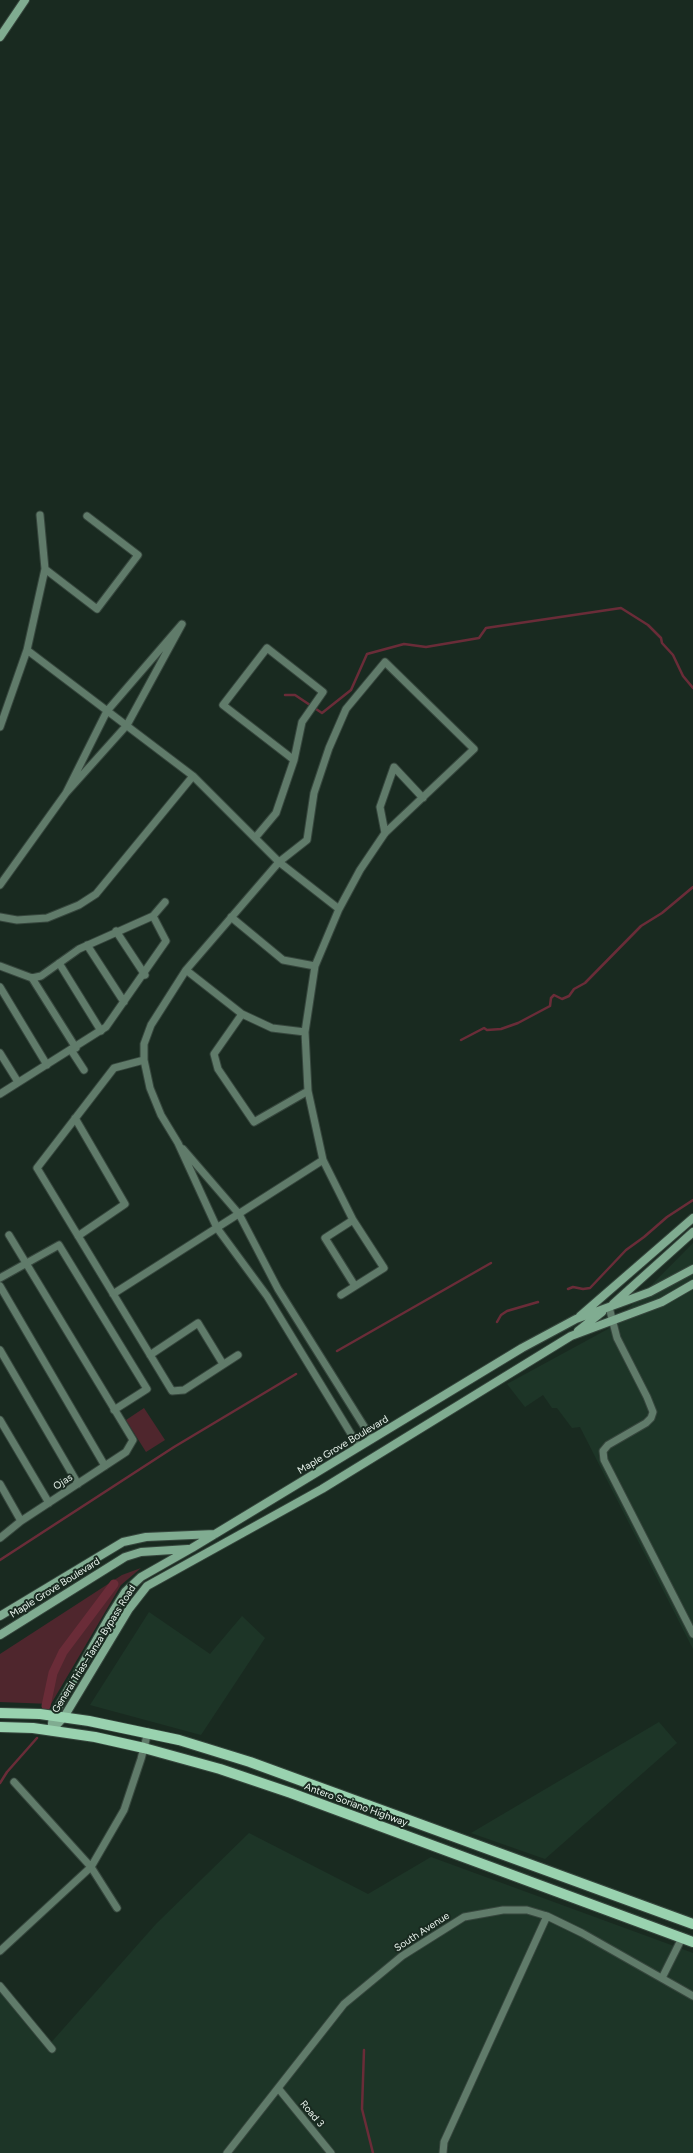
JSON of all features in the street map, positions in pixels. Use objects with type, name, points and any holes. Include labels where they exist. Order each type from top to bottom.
[{"type":"main road","points":[[0,37],[25,0]]},
{"type":"main road","points":[[576,1320],[693,1218]]},
{"type":"main road","points":[[571,1336],[609,1307],[693,1232]]},
{"type":"main road","name":"Maple Grove Boulevard","points":[[0,1616],[123,1542],[146,1537],[215,1534],[522,1348],[576,1320],[650,1292],[693,1269]]},
{"type":"main road","points":[[571,1336],[662,1302],[693,1284]]},
{"type":"main road","name":"General Trias–Tanza Bypass Road","points":[[51,1731],[64,1717],[141,1591],[164,1575],[322,1488],[571,1336]]},
{"type":"main road","name":"General Trias–Tanza Bypass Road","points":[[51,1731],[53,1716],[129,1587],[141,1576],[215,1534]]},
{"type":"main road","name":"Maple Grove Boulevard","points":[[0,1635],[125,1557],[141,1552],[192,1548]]},
{"type":"main road","name":"Antero Soriano Highway","points":[[0,1712],[64,1717],[148,1732],[179,1740],[250,1762],[693,1924]]},
{"type":"main road","name":"Antero Soriano Highway","points":[[0,1727],[81,1734],[144,1748],[263,1783],[693,1942]]},
{"type":"street","points":[[0,727],[27,650],[45,570],[40,515]]},
{"type":"street","points":[[45,570],[96,609],[138,555],[87,516]]},
{"type":"street","points":[[0,885],[66,793],[126,725],[182,624],[108,711],[66,793]]},
{"type":"street","points":[[255,838],[276,813],[294,760],[302,722],[323,692],[267,648],[223,705],[294,760]]},
{"type":"street","points":[[27,650],[193,776],[279,862],[339,909]]},
{"type":"street","points":[[341,1295],[384,1268],[353,1220],[323,1160],[308,1091],[305,1032],[315,966],[339,909],[360,870],[385,833],[474,749],[385,662],[346,709],[329,748],[314,793],[307,840],[279,862],[186,970],[151,1025],[144,1044],[144,1060],[150,1088],[161,1115],[178,1143],[217,1228],[267,1296],[359,1447]]},
{"type":"street","points":[[385,833],[380,807],[394,767],[423,798]]},
{"type":"street","points":[[0,916],[17,920],[47,918],[79,905],[96,894],[193,776]]},
{"type":"street","points":[[0,966],[32,978],[40,976],[87,945],[153,916],[165,902]]},
{"type":"street","points":[[0,1094],[102,1031],[145,975],[166,941],[153,916]]},
{"type":"street","points":[[231,917],[283,960],[315,966]]},
{"type":"street","points":[[116,931],[145,975]]},
{"type":"street","points":[[87,945],[124,1002]]},
{"type":"street","points":[[59,963],[102,1031]]},
{"type":"street","points":[[186,970],[242,1014],[272,1028],[305,1032]]},
{"type":"street","points":[[32,978],[84,1070]]},
{"type":"street","points":[[0,987],[47,1065]]},
{"type":"street","points":[[242,1014],[214,1054],[218,1069],[254,1122],[308,1091]]},
{"type":"street","points":[[0,1053],[18,1082]]},
{"type":"street","points":[[144,1060],[114,1068],[37,1168],[172,1391],[184,1390],[238,1355]]},
{"type":"street","points":[[75,1118],[125,1204],[78,1236]]},
{"type":"street","points":[[178,1143],[239,1214],[278,1289],[372,1439]]},
{"type":"street","points":[[114,1294],[323,1160]]},
{"type":"street","points":[[353,1220],[325,1238],[355,1286]]},
{"type":"street","points":[[0,1278],[26,1263],[60,1245],[147,1389],[114,1410],[26,1263],[9,1235]]},
{"type":"street","points":[[0,1286],[106,1466]]},
{"type":"street","points":[[267,1296],[278,1289]]},
{"type":"street","points":[[609,1307],[616,1338],[647,1397],[653,1412],[651,1418],[646,1423],[608,1444],[603,1451],[604,1460],[693,1634]]},
{"type":"street","points":[[150,1355],[198,1324],[223,1364]]},
{"type":"street","points":[[0,1350],[78,1484]]},
{"type":"street","name":"Ojas","points":[[0,1538],[21,1521],[126,1452],[132,1440],[114,1410]]},
{"type":"street","points":[[0,1420],[49,1503]]},
{"type":"street","points":[[0,1484],[21,1521]]},
{"type":"street","points":[[0,1951],[91,1867],[124,1810],[148,1732]]},
{"type":"street","points":[[14,1782],[91,1867],[117,1908]]},
{"type":"street","name":"South Avenue","points":[[227,2153],[344,2004],[402,1956],[464,1918],[503,1910],[527,1910],[547,1916],[582,1933],[693,1996]]},
{"type":"street","points":[[444,2153],[444,2142],[547,1916]]},
{"type":"street","points":[[662,1978],[676,1954],[682,1938]]},
{"type":"street","points":[[0,1986],[52,2049]]},
{"type":"street","name":"Road 3","points":[[278,2088],[331,2153]]},
{"type":"shaded area","points":[[693,1243],[693,1649],[580,1427],[572,1428],[557,1408],[552,1408],[543,1395],[525,1407],[507,1384],[608,1329]]},
{"type":"shaded area","points":[[144,1408],[165,1440],[146,1452],[126,1420]]},
{"type":"shaded area","points":[[141,1568],[121,1585],[51,1704],[0,1702],[0,1654],[122,1575]]},
{"type":"shaded area","points":[[149,1612],[210,1654],[242,1616],[265,1638],[201,1735],[90,1705]]},
{"type":"shaded area","points":[[659,1722],[677,1743],[545,1859],[471,1833]]},
{"type":"shaded area","points":[[249,1833],[368,1894],[431,1857],[693,1953],[693,2153],[0,2153],[0,1985],[48,2046],[156,1924]]},
{"type":"waterway","points":[[285,695],[295,695],[322,713],[351,690],[367,654],[404,644],[426,647],[479,638],[486,628],[621,608],[648,625],[661,638],[662,643],[673,655],[683,676],[693,688]]},
{"type":"waterway","points":[[461,1040],[484,1028],[487,1030],[501,1029],[518,1023],[550,1006],[551,998],[554,995],[562,999],[569,996],[574,989],[585,983],[641,926],[662,913],[693,887]]},
{"type":"waterway","points":[[568,1289],[573,1287],[583,1289],[590,1288],[626,1250],[667,1217],[693,1200]]},
{"type":"waterway","points":[[337,1351],[491,1263]]},
{"type":"waterway","points":[[497,1322],[501,1315],[507,1311],[538,1302]]},
{"type":"waterway","points":[[0,1560],[174,1447],[296,1374]]},
{"type":"waterway","points":[[46,1706],[53,1673],[63,1652],[114,1584]]},
{"type":"waterway","points":[[0,1783],[7,1772],[37,1738]]},
{"type":"waterway","points":[[364,2050],[362,2109],[373,2153]]}]
